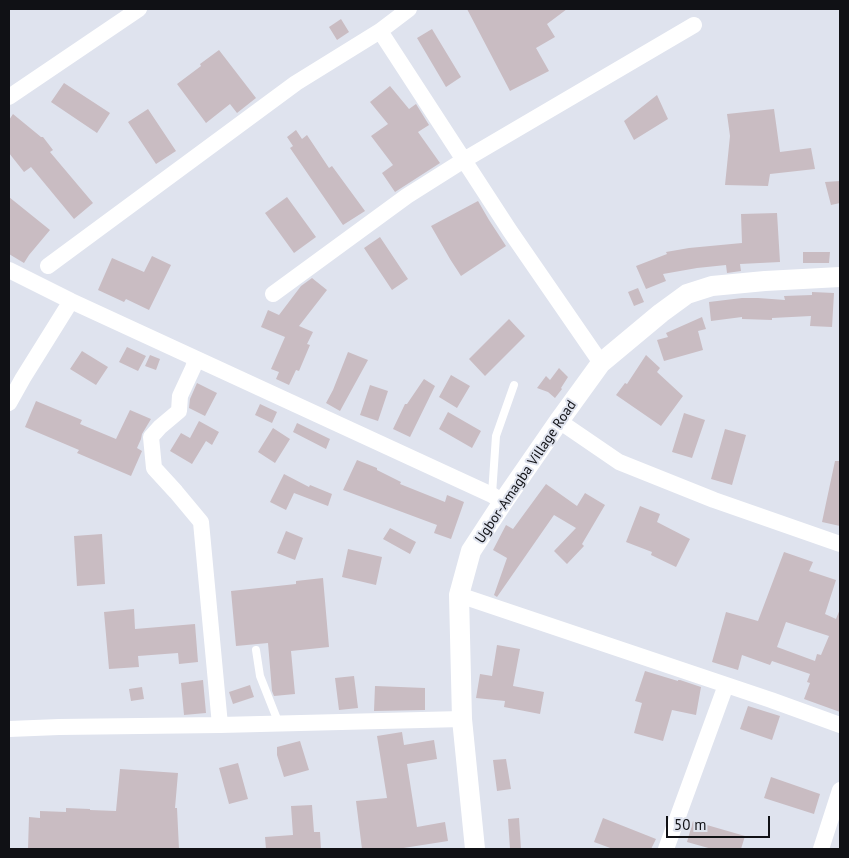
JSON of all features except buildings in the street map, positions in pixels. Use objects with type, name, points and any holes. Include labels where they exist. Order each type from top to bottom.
[{"type":"street","points":[[9,97],[139,9]]},
{"type":"street","points":[[48,266],[296,83],[380,31],[409,9]]},
{"type":"street","points":[[273,294],[408,196],[464,160],[694,25]]},
{"type":"street","points":[[380,31],[510,231],[601,364]]},
{"type":"street","points":[[9,270],[71,302],[497,499]]},
{"type":"street","name":"Ugbor-Amagba Village Road","points":[[475,849],[462,719],[458,595],[471,551],[497,499],[559,421],[601,364],[661,313],[687,294],[712,286],[840,277]]},
{"type":"street","points":[[9,403],[71,302]]},
{"type":"street","points":[[196,359],[180,396],[179,411],[151,437],[152,462],[154,468],[201,522],[220,725]]},
{"type":"street","points":[[559,421],[619,462],[714,500],[840,544]]},
{"type":"street","points":[[458,595],[840,725]]},
{"type":"street","points":[[666,849],[726,685]]},
{"type":"street","points":[[9,729],[462,719]]},
{"type":"street","points":[[821,849],[840,790]]},
{"type":"lane","points":[[497,499],[496,436],[514,385]]},
{"type":"lane","points":[[256,650],[260,676],[279,724]]}]
